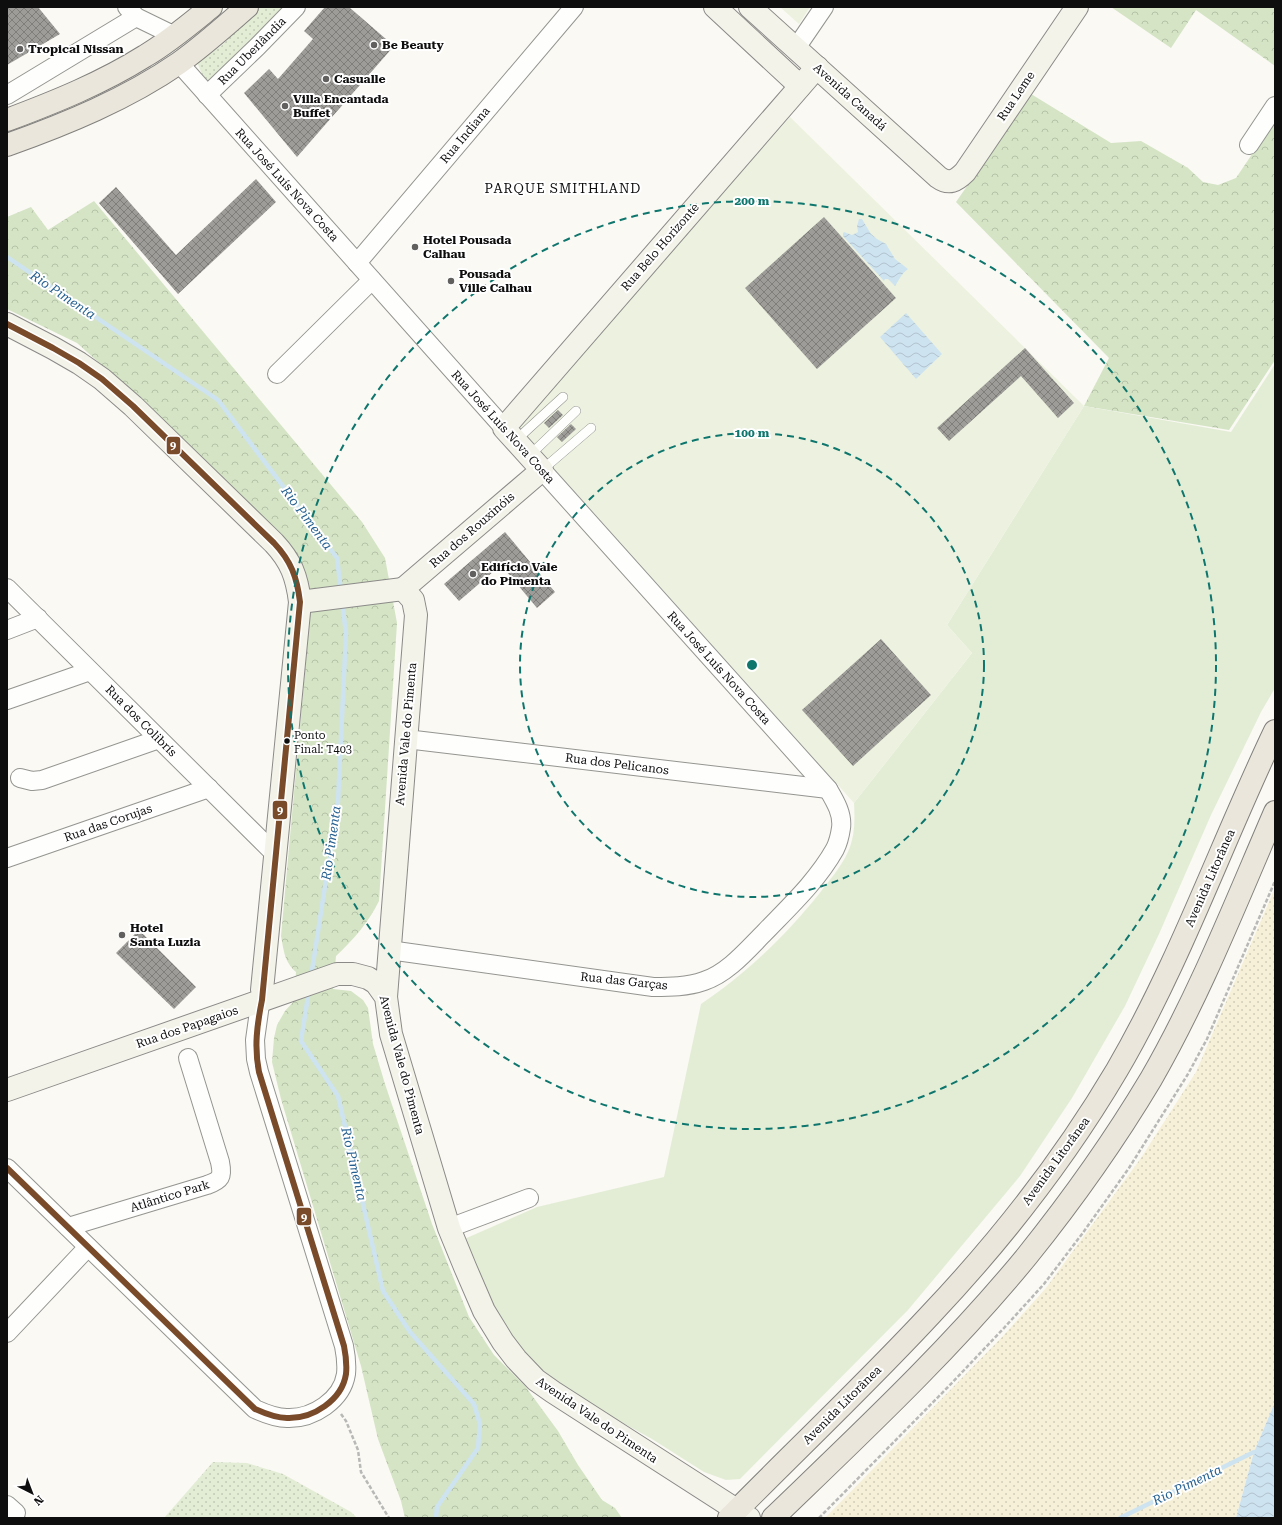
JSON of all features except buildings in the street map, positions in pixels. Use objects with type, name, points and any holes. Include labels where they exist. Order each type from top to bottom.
[{"type":"main road","points":[[7,120],[58,100],[110,76],[145,56],[175,36],[211,7]]},
{"type":"main road","points":[[7,145],[58,125],[136,89],[179,63],[215,36],[247,7]]},
{"type":"main road","name":"Avenida Litorânea","points":[[738,1516],[934,1312],[1016,1216],[1082,1126],[1116,1072],[1145,1019],[1174,959],[1275,731]]},
{"type":"main road","points":[[773,1518],[862,1432],[943,1350],[984,1305],[1036,1245],[1105,1152],[1151,1078],[1194,997],[1275,812]]},
{"type":"street","name":"Rua Uberlândia","points":[[207,95],[296,7]]},
{"type":"street","name":"Rua Indiana","points":[[357,263],[574,7]]},
{"type":"street","points":[[715,7],[800,86]]},
{"type":"street","name":"Avenida Canadá","points":[[750,7],[938,177],[944,181],[953,182]]},
{"type":"street","points":[[796,48],[824,7]]},
{"type":"street","name":"Rua Leme","points":[[953,182],[965,172],[1077,7]]},
{"type":"street","points":[[7,95],[131,12],[175,36]]},
{"type":"street","name":"Rua José Luís Nova Costa","points":[[179,63],[828,789]]},
{"type":"street","name":"Rua Belo Horizonte","points":[[523,449],[800,86],[817,67]]},
{"type":"street","points":[[1249,145],[1275,106]]},
{"type":"street","points":[[277,374],[372,280]]},
{"type":"street","points":[[7,324],[79,363],[102,379],[134,406],[281,550],[310,601],[276,854],[262,995],[255,1040],[256,1059],[259,1072],[344,1346],[347,1361],[346,1374],[343,1384],[326,1406],[315,1412],[294,1418],[274,1417],[255,1409],[7,1168]]},
{"type":"street","name":"Rua dos Rouxinóis","points":[[403,589],[523,449]]},
{"type":"street","name":"Rua dos Colibrís","points":[[7,588],[276,854]]},
{"type":"street","points":[[310,601],[403,589]]},
{"type":"street","name":"Avenida Vale do Pimenta","points":[[403,589],[413,600],[416,615],[389,950],[380,965],[368,978],[376,983],[386,997],[391,1034],[449,1228],[493,1327],[516,1359],[536,1380],[738,1516]]},
{"type":"street","points":[[7,630],[38,618]]},
{"type":"street","points":[[7,700],[90,671]]},
{"type":"street","name":"Rua dos Pelicanos","points":[[406,738],[828,789]]},
{"type":"street","points":[[20,778],[32,781],[42,780],[159,739]]},
{"type":"street","name":"Rua das Corujas","points":[[7,858],[209,788]]},
{"type":"street","name":"Rua das Garças","points":[[389,950],[653,987],[690,986],[705,981],[720,973],[748,949],[790,907],[816,878],[836,847],[841,827],[839,810],[828,789]]},
{"type":"street","points":[[386,997],[389,950]]},
{"type":"street","name":"Rua dos Papagaios","points":[[7,1090],[262,995],[286,992],[337,974],[353,974],[368,978]]},
{"type":"street","name":"Atlântico Park","points":[[68,1227],[207,1186],[217,1181],[221,1177],[222,1171],[220,1162],[188,1058]]},
{"type":"street","points":[[449,1228],[529,1198]]},
{"type":"street","points":[[7,1333],[88,1246]]},
{"type":"lane","points":[[523,449],[563,397]]},
{"type":"lane","points":[[523,449],[576,411]]},
{"type":"lane","points":[[523,449],[591,428]]},
{"type":"path","points":[[332,1400],[346,1421],[358,1450],[361,1472],[389,1518]]},
{"type":"green space","points":[[260,7],[284,7],[239,54],[206,84],[197,62],[221,46]]},
{"type":"green space","points":[[780,7],[810,7],[799,24]]},
{"type":"green space","points":[[1111,7],[1275,7],[1275,66],[1196,10],[1171,48]]},
{"type":"green space","points":[[1031,94],[1111,143],[1141,141],[1188,168],[1203,182],[1218,185],[1236,178],[1275,120],[1275,360],[1229,430],[1084,406],[1109,358],[956,202]]},
{"type":"green space","points":[[790,117],[1084,406],[947,625],[972,653],[854,803],[517,427]]},
{"type":"green space","points":[[94,201],[362,522],[385,558],[397,623],[379,901],[360,930],[336,956],[333,989],[351,991],[363,1000],[368,1008],[373,1044],[385,1084],[432,1224],[469,1317],[494,1355],[525,1386],[558,1431],[578,1465],[602,1500],[615,1508],[622,1518],[405,1518],[401,1501],[378,1439],[361,1366],[281,1099],[272,1062],[274,1038],[277,1025],[285,1011],[294,1001],[296,972],[287,960],[281,936],[310,616],[307,585],[282,541],[175,431],[77,343],[7,309],[7,217],[31,207],[48,230]]},
{"type":"green space","points":[[1275,364],[1275,688],[1261,712],[1211,815],[1159,934],[1125,1006],[1072,1098],[1020,1176],[908,1310],[740,1479],[726,1480],[704,1472],[652,1439],[570,1394],[546,1376],[501,1326],[462,1240],[537,1207],[664,1177],[701,1004],[749,967],[779,939],[827,884],[841,864],[850,848],[853,835],[854,803],[972,653],[947,625],[1084,406],[1231,432]]},
{"type":"green space","points":[[213,1462],[247,1463],[283,1474],[351,1512],[357,1518],[164,1518]]},
{"type":"sand","points":[[1275,888],[1275,1402],[1254,1452],[1236,1518],[825,1518],[1004,1335],[1046,1288],[1141,1158],[1196,1072]]},
{"type":"water","points":[[859,219],[862,219],[871,234],[886,244],[895,259],[908,269],[895,286],[888,279],[885,279],[884,281],[843,236],[844,232],[852,235],[858,232],[857,226]]},
{"type":"water","points":[[906,313],[942,354],[916,379],[880,337]]},
{"type":"water","points":[[1275,1402],[1275,1518],[1236,1518],[1254,1452]]},
{"type":"waterway","name":"Rio Pimenta","points":[[7,257],[218,400],[337,558],[341,591]]},
{"type":"waterway","name":"Rio Pimenta","points":[[311,977],[338,802],[346,633],[342,602]]},
{"type":"waterway","name":"Rio Pimenta","points":[[309,990],[301,1041],[338,1096],[383,1291],[410,1332],[474,1404],[480,1424],[478,1448],[437,1507],[436,1518]]},
{"type":"waterway","name":"Rio Pimenta","points":[[1120,1518],[1254,1452]]},
{"type":"transit line","name":"9","points":[[7,324],[79,363],[102,379],[133,406],[274,543],[285,556],[295,577],[300,602],[262,1000],[256,1045],[259,1072],[344,1346],[346,1374],[339,1392],[325,1406],[307,1415],[287,1418],[267,1414],[255,1409],[7,1168]]},
{"type":"place","name":"Be Beauty","points":[[374,45]]},
{"type":"place","name":"Tropical Nissan","points":[[20,49]]},
{"type":"place","name":"Casualle","points":[[326,79]]},
{"type":"place","name":"Villa Encantada Buffet","points":[[285,106]]},
{"type":"place","name":"Hotel Pousada Calhau","points":[[415,247]]},
{"type":"place","name":"Pousada Ville Calhau","points":[[451,281]]},
{"type":"place","name":"Edifício Vale do Pimenta","points":[[473,574]]},
{"type":"place","name":"Ponto Final: T403","points":[[287,741]]},
{"type":"place","name":"Hotel Santa Luzia","points":[[122,935]]},
{"type":"district","name":"PARQUE SMITHLAND","points":[[563,188]]}]
